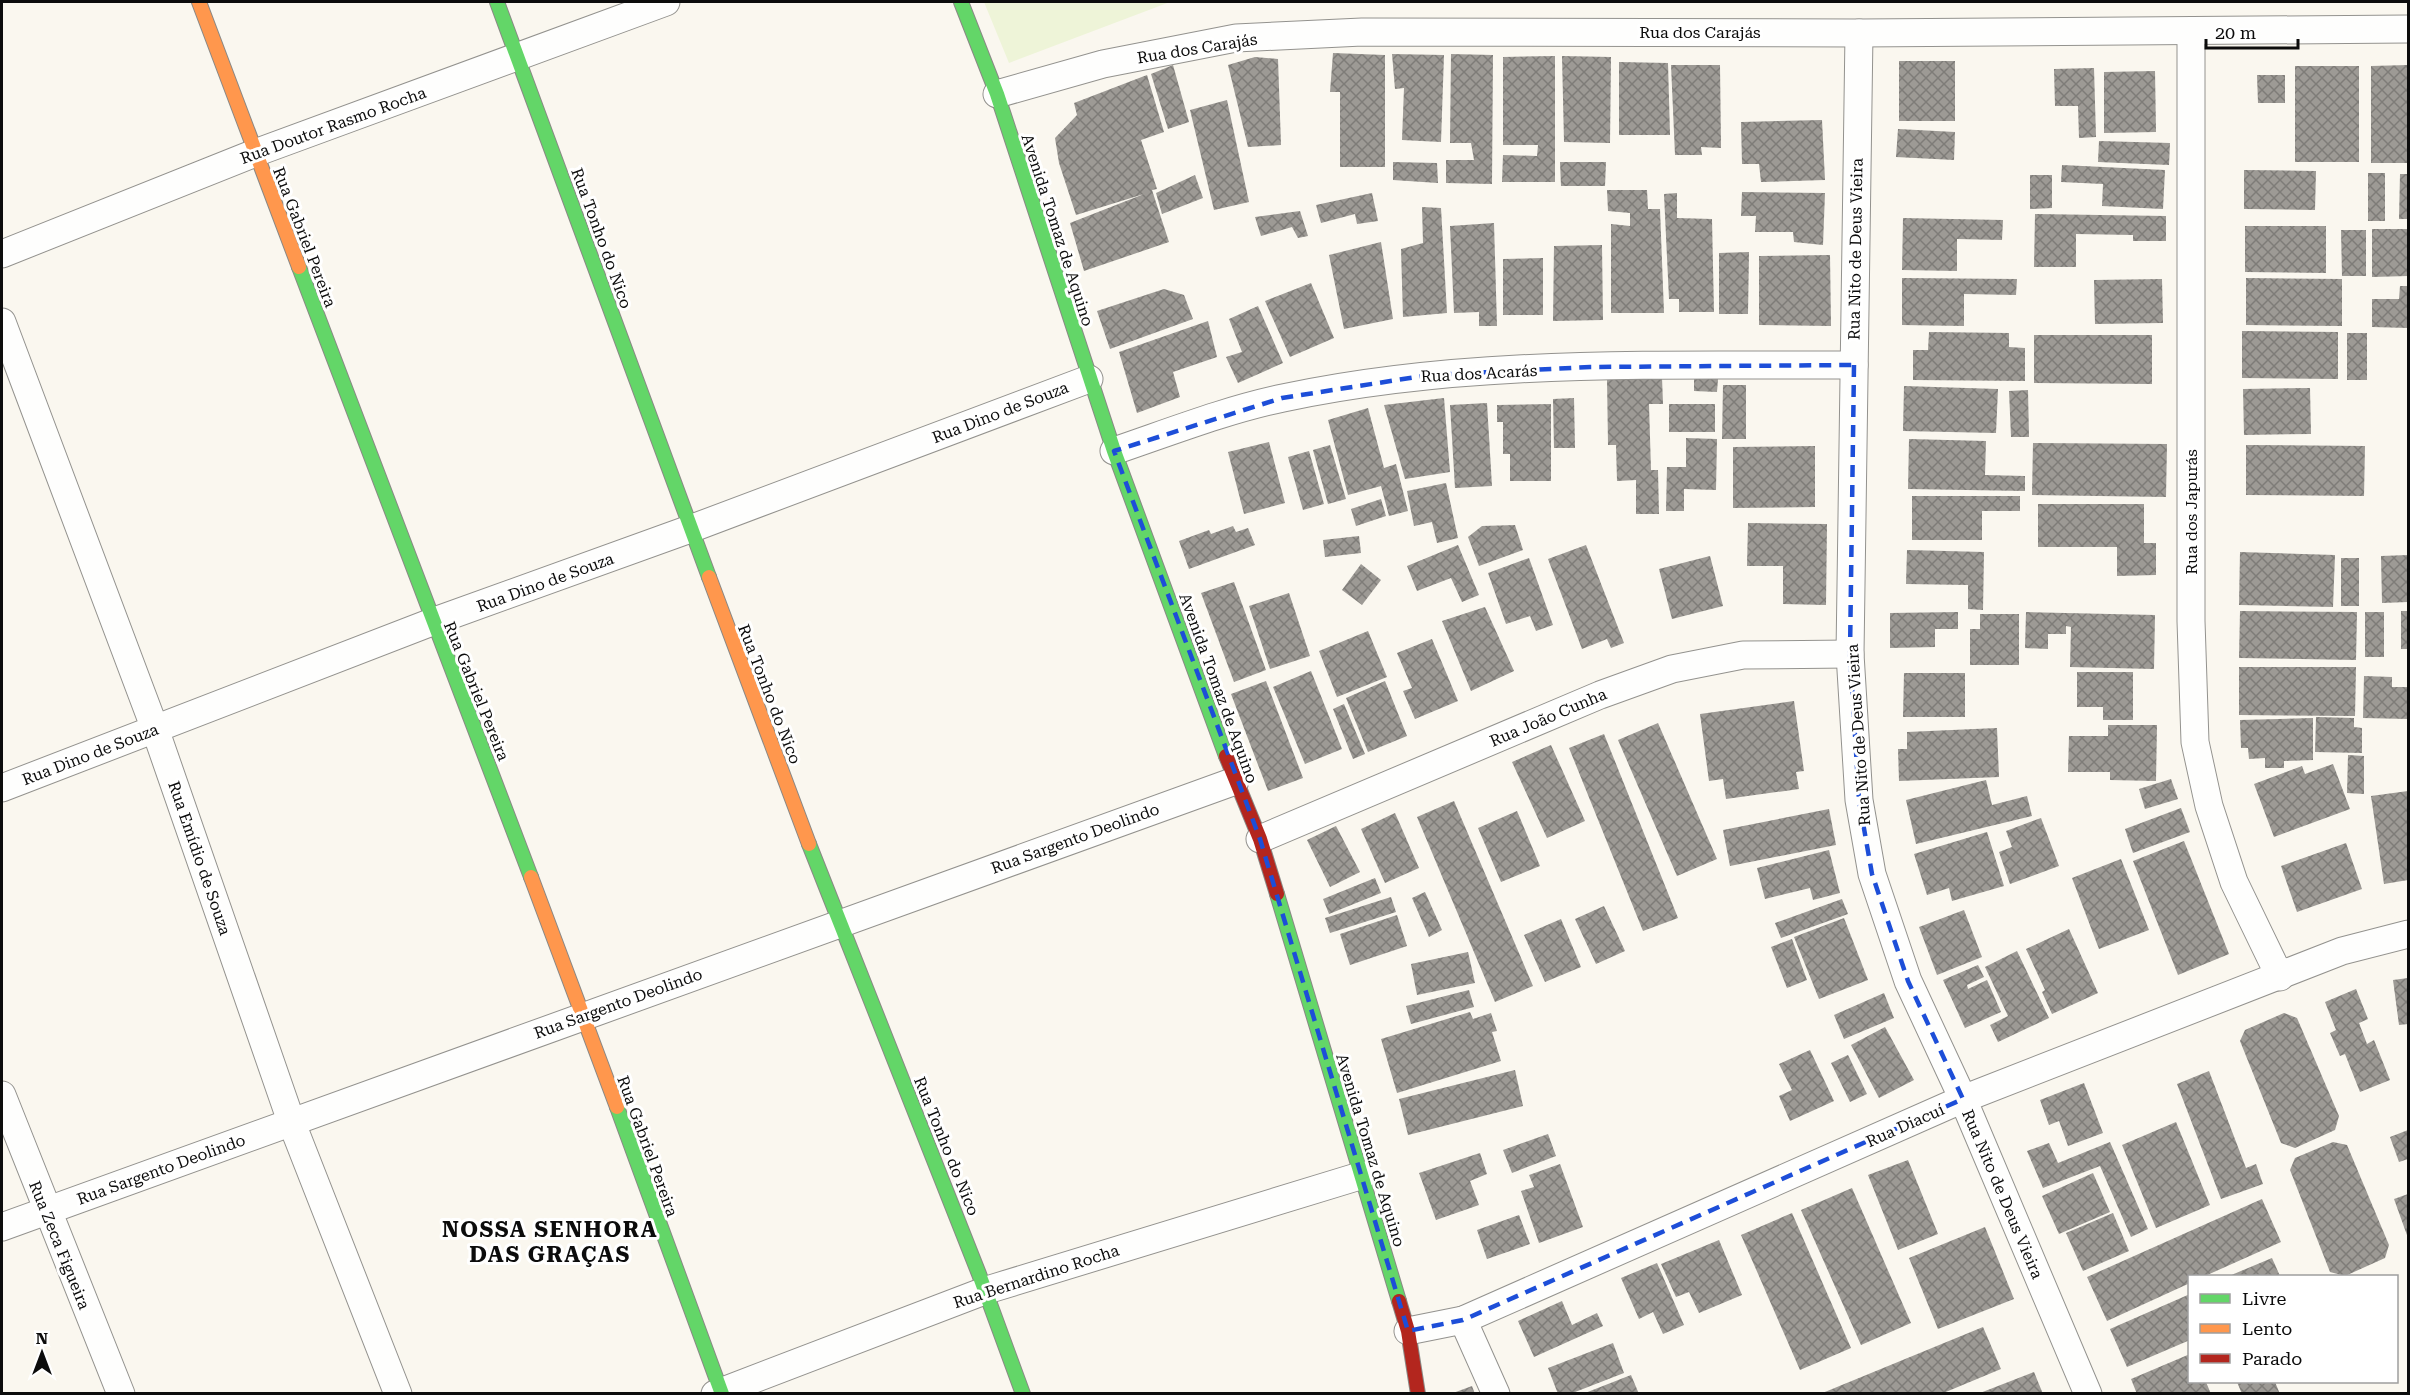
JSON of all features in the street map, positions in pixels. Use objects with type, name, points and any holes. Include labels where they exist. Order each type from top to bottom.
[{"type":"street","name":"Rua Gabriel Pereira","points":[[199,2],[432,622],[514,828],[719,1393]]},
{"type":"street","name":"Rua Tonho do Nico","points":[[497,2],[690,529],[839,923],[987,1290],[1023,1394]]},
{"type":"street","name":"Rua Doutor Rasmo Rocha","points":[[2,254],[255,153],[666,2]]},
{"type":"street","name":"Avenida Tomaz de Aquino","points":[[961,2],[997,94],[1114,451],[1235,781],[1260,839],[1363,1175],[1408,1331],[1418,1394]]},
{"type":"street","name":"Rua dos Carajás","points":[[997,94],[1103,64],[1236,38],[1362,32],[1859,33],[2409,29]]},
{"type":"street","name":"Rua dos Japurás","points":[[2191,32],[2191,621],[2196,742],[2209,806],[2234,882],[2280,977]]},
{"type":"street","name":"Rua Nito de Deus Vieira","points":[[1859,33],[1850,654],[1859,800],[1872,874],[1908,981],[1963,1099],[2088,1394]]},
{"type":"street","name":"Rua Emídio de Souza","points":[[2,321],[155,729],[291,1121],[398,1394]]},
{"type":"street","name":"Rua dos Acarás","points":[[1114,451],[1198,422],[1282,398],[1353,385],[1429,375],[1590,367],[1854,365]]},
{"type":"street","name":"Rua Dino de Souza","points":[[2,788],[432,622],[690,529],[1089,379]]},
{"type":"street","name":"Rua João Cunha","points":[[1260,839],[1600,695],[1672,669],[1743,656],[1850,654]]},
{"type":"street","name":"Rua Sargento Deolindo","points":[[2,1227],[1235,781]]},
{"type":"street","name":"Rua Diacuí","points":[[1408,1331],[1463,1320],[1963,1099],[2342,951],[2409,934]]},
{"type":"street","name":"Rua Zeca Figueira","points":[[2,1095],[121,1394]]},
{"type":"street","name":"Rua Bernardino Rocha","points":[[719,1393],[987,1290],[1363,1175]]},
{"type":"street","points":[[1463,1320],[1496,1394]]},
{"type":"highlighted area","points":[[1854,365],[1850,654],[1859,800],[1872,874],[1908,981],[1963,1099],[1463,1320],[1408,1331],[1260,839],[1114,451],[1282,398],[1429,375],[1590,367]]},
{"type":"green space","points":[[984,2],[1170,2],[1009,63]]},
{"type":"building","points":[[1333,53],[1385,55],[1385,167],[1340,167],[1340,92],[1330,92]]},
{"type":"building","points":[[1392,54],[1444,55],[1441,142],[1402,140],[1404,88],[1395,89]]},
{"type":"building","points":[[1451,54],[1493,55],[1492,184],[1446,183],[1446,160],[1474,160],[1471,143],[1450,143]]},
{"type":"building","points":[[1555,56],[1555,182],[1502,182],[1503,155],[1537,156],[1538,145],[1503,145],[1503,57]]},
{"type":"building","points":[[1562,56],[1611,57],[1610,143],[1564,142]]},
{"type":"building","points":[[1255,57],[1278,59],[1281,145],[1248,147],[1228,65]]},
{"type":"building","points":[[1899,61],[1955,61],[1955,121],[1899,121]]},
{"type":"building","points":[[1619,62],[1668,63],[1670,135],[1619,135]]},
{"type":"building","points":[[1173,65],[1189,122],[1168,129],[1151,74]]},
{"type":"building","points":[[1671,65],[1720,65],[1721,148],[1701,147],[1702,155],[1675,155]]},
{"type":"building","points":[[2408,65],[2408,163],[2371,163],[2371,66]]},
{"type":"building","points":[[2295,66],[2359,66],[2359,162],[2295,162]]},
{"type":"building","points":[[2094,68],[2096,137],[2079,138],[2078,106],[2055,106],[2054,69]]},
{"type":"building","points":[[2155,71],[2156,132],[2104,133],[2104,72]]},
{"type":"building","points":[[1147,75],[1164,132],[1141,140],[1157,189],[1152,190],[1169,242],[1084,271],[1070,223],[1144,194],[1076,215],[1059,163],[1055,138],[1077,115],[1074,103]]},
{"type":"building","points":[[2257,75],[2285,75],[2285,103],[2258,103]]},
{"type":"building","points":[[1227,100],[1249,202],[1214,210],[1190,110]]},
{"type":"building","points":[[1822,120],[1825,180],[1761,182],[1759,164],[1742,164],[1741,122]]},
{"type":"building","points":[[1898,129],[1955,132],[1954,160],[1896,157]]},
{"type":"building","points":[[2099,141],[2170,143],[2169,165],[2098,162]]},
{"type":"building","points":[[1393,162],[1437,163],[1438,183],[1393,180]]},
{"type":"building","points":[[1560,162],[1606,162],[1605,186],[1561,186]]},
{"type":"building","points":[[2062,165],[2165,170],[2163,209],[2102,206],[2103,184],[2061,182]]},
{"type":"building","points":[[2244,170],[2316,171],[2315,210],[2244,209]]},
{"type":"building","points":[[2368,173],[2385,173],[2385,221],[2368,221]]},
{"type":"building","points":[[2400,174],[2408,174],[2408,219],[2399,219]]},
{"type":"building","points":[[1195,175],[1203,198],[1162,214],[1156,193]]},
{"type":"building","points":[[2030,175],[2052,175],[2052,208],[2030,209]]},
{"type":"building","points":[[1607,190],[1647,190],[1648,209],[1660,209],[1664,313],[1611,313],[1611,224],[1630,226],[1630,213],[1608,211]]},
{"type":"building","points":[[1742,192],[1825,193],[1823,245],[1794,242],[1793,232],[1755,232],[1756,216],[1741,216]]},
{"type":"building","points":[[1372,193],[1378,221],[1357,224],[1355,214],[1321,223],[1316,205]]},
{"type":"building","points":[[1677,193],[1677,218],[1712,219],[1714,312],[1679,312],[1679,299],[1669,299],[1664,194]]},
{"type":"building","points":[[1422,207],[1441,208],[1447,313],[1403,317],[1401,249],[1423,243]]},
{"type":"building","points":[[1300,211],[1308,236],[1298,238],[1292,227],[1261,236],[1255,217]]},
{"type":"building","points":[[2035,214],[2166,216],[2166,241],[2133,241],[2133,235],[2076,234],[2076,267],[2034,267]]},
{"type":"building","points":[[1903,218],[2003,220],[2002,240],[1957,239],[1957,271],[1902,270]]},
{"type":"building","points":[[1494,223],[1497,326],[1479,326],[1479,312],[1454,313],[1450,226]]},
{"type":"building","points":[[2245,226],[2326,226],[2326,273],[2245,272]]},
{"type":"building","points":[[2372,229],[2408,229],[2408,276],[2372,277]]},
{"type":"building","points":[[2341,230],[2366,230],[2366,276],[2342,276]]},
{"type":"building","points":[[1381,242],[1393,319],[1344,329],[1329,255]]},
{"type":"building","points":[[1602,245],[1603,320],[1553,321],[1554,246]]},
{"type":"building","points":[[1749,252],[1748,314],[1719,314],[1719,253]]},
{"type":"building","points":[[1830,255],[1831,326],[1759,325],[1759,256]]},
{"type":"building","points":[[1543,258],[1543,315],[1503,315],[1503,259]]},
{"type":"building","points":[[1902,278],[2017,279],[2016,295],[1964,294],[1964,326],[1902,325]]},
{"type":"building","points":[[2246,278],[2342,279],[2342,326],[2246,325]]},
{"type":"building","points":[[2162,279],[2163,323],[2095,324],[2094,280]]},
{"type":"building","points":[[1311,283],[1334,338],[1290,357],[1265,301]]},
{"type":"building","points":[[2400,286],[2408,286],[2408,328],[2372,327],[2372,299],[2399,299]]},
{"type":"building","points":[[1164,289],[1184,295],[1193,319],[1110,349],[1097,311]]},
{"type":"building","points":[[1258,306],[1283,363],[1238,383],[1226,357],[1242,352],[1229,319]]},
{"type":"building","points":[[1208,321],[1217,357],[1173,372],[1180,397],[1137,413],[1119,352]]},
{"type":"building","points":[[2242,331],[2338,332],[2338,379],[2242,378]]},
{"type":"building","points":[[1929,332],[2009,333],[2009,347],[2025,348],[2025,381],[1913,380],[1913,350],[1928,350]]},
{"type":"building","points":[[2347,333],[2367,333],[2367,380],[2347,380]]},
{"type":"building","points":[[2034,335],[2152,335],[2152,384],[2034,383]]},
{"type":"building","points":[[1662,377],[1663,404],[1649,404],[1651,470],[1658,470],[1659,514],[1636,514],[1636,480],[1617,481],[1616,445],[1608,445],[1607,378]]},
{"type":"building","points":[[1694,378],[1718,379],[1717,392],[1694,391]]},
{"type":"building","points":[[1723,385],[1746,385],[1746,439],[1722,439]]},
{"type":"building","points":[[1904,386],[1998,389],[1996,433],[1903,431]]},
{"type":"building","points":[[2310,388],[2311,434],[2244,435],[2243,389]]},
{"type":"building","points":[[2028,390],[2029,437],[2011,437],[2009,391]]},
{"type":"building","points":[[1444,398],[1450,472],[1405,479],[1384,405]]},
{"type":"building","points":[[1574,398],[1575,448],[1554,448],[1553,399]]},
{"type":"building","points":[[1487,403],[1492,486],[1455,488],[1450,405]]},
{"type":"building","points":[[1551,404],[1551,481],[1510,481],[1510,454],[1503,454],[1503,422],[1497,422],[1497,405]]},
{"type":"building","points":[[1669,404],[1715,404],[1715,432],[1669,432]]},
{"type":"building","points":[[1368,408],[1384,468],[1396,464],[1408,511],[1389,516],[1381,486],[1348,495],[1328,420]]},
{"type":"building","points":[[1686,438],[1717,439],[1716,490],[1684,489],[1684,511],[1666,511],[1667,467],[1686,467]]},
{"type":"building","points":[[1909,439],[1986,441],[1985,475],[2025,476],[2025,491],[1908,489]]},
{"type":"building","points":[[1269,442],[1285,503],[1244,514],[1228,452]]},
{"type":"building","points":[[2033,443],[2167,444],[2166,497],[2032,495]]},
{"type":"building","points":[[1330,445],[1346,499],[1328,504],[1313,450]]},
{"type":"building","points":[[2246,445],[2365,446],[2364,496],[2246,495]]},
{"type":"building","points":[[1815,446],[1815,507],[1733,508],[1733,447]]},
{"type":"building","points":[[1309,451],[1324,504],[1303,510],[1288,457]]},
{"type":"building","points":[[1446,483],[1458,538],[1437,543],[1432,522],[1414,526],[1407,491]]},
{"type":"building","points":[[1912,496],[2020,496],[2020,511],[1982,511],[1982,540],[1912,540]]},
{"type":"building","points":[[1381,499],[1386,516],[1356,526],[1351,509]]},
{"type":"building","points":[[2038,504],[2144,504],[2144,543],[2156,543],[2156,575],[2117,576],[2117,547],[2038,547]]},
{"type":"building","points":[[1748,523],[1827,524],[1826,605],[1783,604],[1783,566],[1747,566]]},
{"type":"building","points":[[1515,525],[1523,550],[1479,566],[1468,537],[1482,526]]},
{"type":"building","points":[[1233,526],[1236,532],[1248,528],[1255,545],[1189,569],[1179,541],[1209,530],[1211,534]]},
{"type":"building","points":[[1359,536],[1361,553],[1325,557],[1323,540]]},
{"type":"building","points":[[1458,545],[1479,595],[1462,602],[1451,578],[1417,591],[1407,566]]},
{"type":"building","points":[[1586,545],[1624,643],[1611,648],[1607,639],[1582,649],[1548,559]]},
{"type":"building","points":[[1907,550],[1984,552],[1983,610],[1968,609],[1968,585],[1906,584]]},
{"type":"building","points":[[2240,552],[2335,555],[2333,607],[2239,605]]},
{"type":"building","points":[[2408,555],[2408,602],[2382,603],[2381,556]]},
{"type":"building","points":[[1710,556],[1723,606],[1672,619],[1659,569]]},
{"type":"building","points":[[1529,558],[1553,625],[1536,631],[1530,616],[1506,624],[1488,573]]},
{"type":"building","points":[[2341,558],[2359,558],[2359,606],[2341,606]]},
{"type":"building","points":[[1361,564],[1381,580],[1362,605],[1342,590]]},
{"type":"building","points":[[1234,582],[1266,670],[1234,682],[1201,593]]},
{"type":"building","points":[[1289,593],[1310,656],[1270,669],[1249,606]]},
{"type":"building","points":[[1485,607],[1514,671],[1471,691],[1442,621]]},
{"type":"building","points":[[2240,611],[2357,612],[2356,660],[2239,658]]},
{"type":"building","points":[[2401,611],[2408,611],[2408,649],[2401,649]]},
{"type":"building","points":[[1958,612],[1958,629],[1935,629],[1935,647],[1890,648],[1890,613]]},
{"type":"building","points":[[2026,612],[2155,615],[2154,669],[2070,667],[2071,627],[2066,626],[2066,634],[2048,634],[2048,649],[2025,648]]},
{"type":"building","points":[[2365,612],[2384,612],[2384,657],[2365,657]]},
{"type":"building","points":[[1980,614],[2019,614],[2019,665],[1970,665],[1970,629],[1980,629]]},
{"type":"building","points":[[1368,631],[1387,677],[1337,697],[1319,651]]},
{"type":"building","points":[[1432,639],[1458,701],[1415,719],[1403,691],[1412,688],[1397,653]]},
{"type":"building","points":[[2239,667],[2356,667],[2355,716],[2239,715]]},
{"type":"building","points":[[1311,671],[1342,749],[1305,764],[1273,687]]},
{"type":"building","points":[[2077,672],[2133,672],[2133,720],[2103,720],[2103,707],[2077,707]]},
{"type":"building","points":[[1904,673],[1965,673],[1965,717],[1903,717]]},
{"type":"building","points":[[2364,676],[2392,677],[2392,687],[2408,687],[2408,719],[2363,718]]},
{"type":"building","points":[[1266,681],[1303,778],[1268,791],[1231,694]]},
{"type":"building","points":[[1385,681],[1407,736],[1368,752],[1346,698]]},
{"type":"building","points":[[1794,701],[1804,771],[1796,772],[1799,789],[1726,799],[1723,779],[1709,781],[1700,714]]},
{"type":"building","points":[[1344,704],[1365,754],[1353,759],[1333,709]]},
{"type":"building","points":[[2316,717],[2354,718],[2354,727],[2362,728],[2362,753],[2315,752]]},
{"type":"building","points":[[2313,718],[2313,760],[2284,761],[2284,768],[2265,768],[2265,758],[2249,759],[2248,748],[2241,748],[2240,720]]},
{"type":"building","points":[[1658,723],[1717,859],[1677,876],[1618,740]]},
{"type":"building","points":[[2108,725],[2157,725],[2156,781],[2110,780],[2110,772],[2068,772],[2069,736],[2108,736]]},
{"type":"building","points":[[1997,728],[1999,777],[1899,781],[1898,749],[1907,749],[1907,732]]},
{"type":"building","points":[[1604,734],[1678,918],[1643,931],[1569,748]]},
{"type":"building","points":[[1551,745],[1585,821],[1547,838],[1512,762]]},
{"type":"building","points":[[2348,755],[2364,756],[2364,794],[2347,793]]},
{"type":"building","points":[[2333,764],[2350,809],[2274,837],[2254,784],[2302,766],[2305,774]]},
{"type":"building","points":[[2171,779],[2178,799],[2145,809],[2139,789]]},
{"type":"building","points":[[1986,780],[1992,805],[2027,796],[2032,816],[1916,844],[1906,800]]},
{"type":"building","points":[[2408,791],[2408,880],[2384,884],[2371,796]]},
{"type":"building","points":[[1454,801],[1533,986],[1495,1002],[1417,817]]},
{"type":"building","points":[[2181,808],[2190,832],[2133,853],[2125,829]]},
{"type":"building","points":[[1829,809],[1836,845],[1730,866],[1723,830]]},
{"type":"building","points":[[1517,811],[1540,866],[1501,882],[1478,828]]},
{"type":"building","points":[[1395,813],[1419,868],[1385,883],[1361,829]]},
{"type":"building","points":[[2041,818],[2059,866],[2010,884],[1999,852],[2012,847],[2006,831]]},
{"type":"building","points":[[1336,826],[1360,872],[1330,887],[1307,840]]},
{"type":"building","points":[[1987,832],[2004,886],[1952,901],[1949,888],[1927,895],[1914,854]]},
{"type":"building","points":[[2184,841],[2229,954],[2178,975],[2133,861]]},
{"type":"building","points":[[2346,843],[2362,889],[2297,912],[2281,866]]},
{"type":"building","points":[[1829,850],[1840,893],[1813,900],[1810,888],[1765,899],[1757,868]]},
{"type":"building","points":[[2121,859],[2149,930],[2099,949],[2072,878]]},
{"type":"building","points":[[1375,878],[1381,893],[1329,914],[1323,899]]},
{"type":"building","points":[[1425,892],[1442,930],[1429,937],[1412,898]]},
{"type":"building","points":[[1391,897],[1396,912],[1330,933],[1325,918]]},
{"type":"building","points":[[1842,899],[1848,914],[1781,938],[1775,923]]},
{"type":"building","points":[[1604,906],[1625,951],[1596,964],[1575,919]]},
{"type":"building","points":[[1964,910],[1982,957],[1937,975],[1919,927]]},
{"type":"building","points":[[1397,915],[1407,946],[1350,965],[1340,934]]},
{"type":"building","points":[[1844,918],[1868,980],[1819,999],[1794,937]]},
{"type":"building","points":[[1561,919],[1581,967],[1545,982],[1524,935]]},
{"type":"building","points":[[2069,929],[2098,993],[2052,1014],[2042,992],[2045,990],[2026,949]]},
{"type":"building","points":[[1792,939],[1807,980],[1787,988],[1771,947]]},
{"type":"building","points":[[2017,951],[2049,1018],[1998,1042],[1990,1025],[2008,1016],[1985,967]]},
{"type":"building","points":[[1468,952],[1475,983],[1417,995],[1411,964]]},
{"type":"building","points":[[1978,965],[1984,977],[1967,985],[1968,989],[1987,980],[2001,1012],[1965,1028],[1943,980]]},
{"type":"building","points":[[2408,978],[2408,1024],[2399,1025],[2393,980]]},
{"type":"building","points":[[2356,989],[2368,1019],[2359,1023],[2367,1044],[2374,1040],[2390,1080],[2360,1092],[2345,1054],[2340,1056],[2330,1033],[2336,1030],[2325,1002]]},
{"type":"building","points":[[1469,990],[1474,1007],[1411,1024],[1406,1006]]},
{"type":"building","points":[[1884,993],[1894,1018],[1844,1039],[1834,1015]]},
{"type":"building","points":[[1470,1012],[1473,1019],[1491,1013],[1497,1031],[1492,1032],[1501,1061],[1397,1093],[1381,1039]]},
{"type":"building","points":[[2284,1013],[2297,1018],[2339,1116],[2335,1130],[2295,1148],[2281,1143],[2240,1041],[2245,1030]]},
{"type":"building","points":[[1885,1027],[1914,1080],[1879,1098],[1851,1045]]},
{"type":"building","points":[[1810,1050],[1834,1101],[1790,1121],[1779,1096],[1792,1090],[1779,1064]]},
{"type":"building","points":[[1848,1055],[1867,1094],[1850,1102],[1831,1063]]},
{"type":"building","points":[[1515,1070],[1523,1106],[1408,1135],[1399,1099]]},
{"type":"building","points":[[2209,1071],[2246,1168],[2256,1164],[2263,1184],[2221,1199],[2177,1084]]},
{"type":"building","points":[[2084,1083],[2103,1133],[2068,1146],[2059,1121],[2049,1125],[2040,1100]]},
{"type":"building","points":[[2176,1122],[2210,1205],[2156,1228],[2122,1145]]},
{"type":"building","points":[[2408,1130],[2408,1159],[2399,1162],[2390,1137]]},
{"type":"building","points":[[1548,1134],[1556,1156],[1512,1173],[1503,1150]]},
{"type":"building","points":[[2110,1142],[2148,1229],[2131,1237],[2100,1166],[2043,1188],[2027,1151],[2049,1143],[2058,1163]]},
{"type":"building","points":[[2333,1142],[2347,1145],[2389,1245],[2385,1258],[2347,1275],[2330,1272],[2290,1170],[2295,1158]]},
{"type":"building","points":[[1480,1153],[1487,1174],[1470,1181],[1479,1205],[1436,1220],[1419,1173]]},
{"type":"building","points":[[1908,1160],[1938,1234],[1898,1250],[1868,1175]]},
{"type":"building","points":[[1560,1164],[1583,1227],[1539,1243],[1521,1191],[1534,1187],[1529,1175]]},
{"type":"building","points":[[2093,1173],[2110,1212],[2059,1234],[2042,1196]]},
{"type":"building","points":[[1852,1188],[1911,1323],[1861,1345],[1801,1210]]},
{"type":"building","points":[[2408,1194],[2408,1238],[2394,1199]]},
{"type":"building","points":[[2262,1199],[2281,1242],[2207,1275],[2188,1275],[2188,1284],[2107,1321],[2087,1277]]},
{"type":"building","points":[[1792,1213],[1851,1348],[1800,1370],[1741,1235]]},
{"type":"building","points":[[2113,1213],[2129,1251],[2083,1271],[2066,1233]]},
{"type":"building","points":[[1519,1215],[1530,1244],[1487,1259],[1477,1230]]},
{"type":"building","points":[[1985,1227],[2014,1299],[1938,1329],[1909,1258]]},
{"type":"building","points":[[1719,1240],[1742,1295],[1699,1313],[1689,1292],[1676,1297],[1661,1264]]},
{"type":"building","points":[[2272,1258],[2280,1275],[2231,1275]]},
{"type":"building","points":[[1657,1263],[1684,1325],[1663,1334],[1653,1312],[1639,1319],[1621,1278]]},
{"type":"building","points":[[2188,1295],[2188,1341],[2127,1367],[2110,1329]]},
{"type":"building","points":[[1562,1301],[1572,1325],[1597,1313],[1603,1326],[1534,1357],[1518,1321]]},
{"type":"building","points":[[1983,1327],[2001,1369],[1941,1394],[1820,1394]]},
{"type":"building","points":[[1613,1343],[1624,1373],[1570,1394],[1558,1394],[1548,1368]]},
{"type":"building","points":[[2188,1355],[2188,1383],[2206,1383],[2211,1394],[2137,1394],[2131,1379]]},
{"type":"building","points":[[2034,1372],[2043,1394],[1980,1394],[1980,1393]]},
{"type":"building","points":[[1631,1375],[1639,1394],[1585,1394],[1585,1393]]},
{"type":"building","points":[[2237,1383],[2275,1383],[2280,1394],[2242,1394]]},
{"type":"building","points":[[1472,1386],[1475,1394],[1453,1394],[1453,1393]]},
{"type":"traffic: fast","points":[[497,2],[709,577]]},
{"type":"traffic: fast","points":[[961,2],[997,94],[1114,451],[1226,756]]},
{"type":"traffic: fast","points":[[299,267],[531,877]]},
{"type":"traffic: fast","points":[[809,844],[979,1274],[1023,1394]]},
{"type":"traffic: fast","points":[[1277,894],[1399,1301]]},
{"type":"traffic: fast","points":[[617,1107],[722,1394]]},
{"type":"traffic: slow","points":[[199,2],[299,267]]},
{"type":"traffic: slow","points":[[709,577],[809,844]]},
{"type":"traffic: slow","points":[[531,877],[617,1107]]},
{"type":"traffic: jam","points":[[1226,756],[1260,839],[1277,894]]},
{"type":"traffic: jam","points":[[1399,1301],[1408,1331],[1418,1394]]},
{"type":"district","name":"NOSSA SENHORA DAS GRAÇAS","points":[[550,1242]]}]
